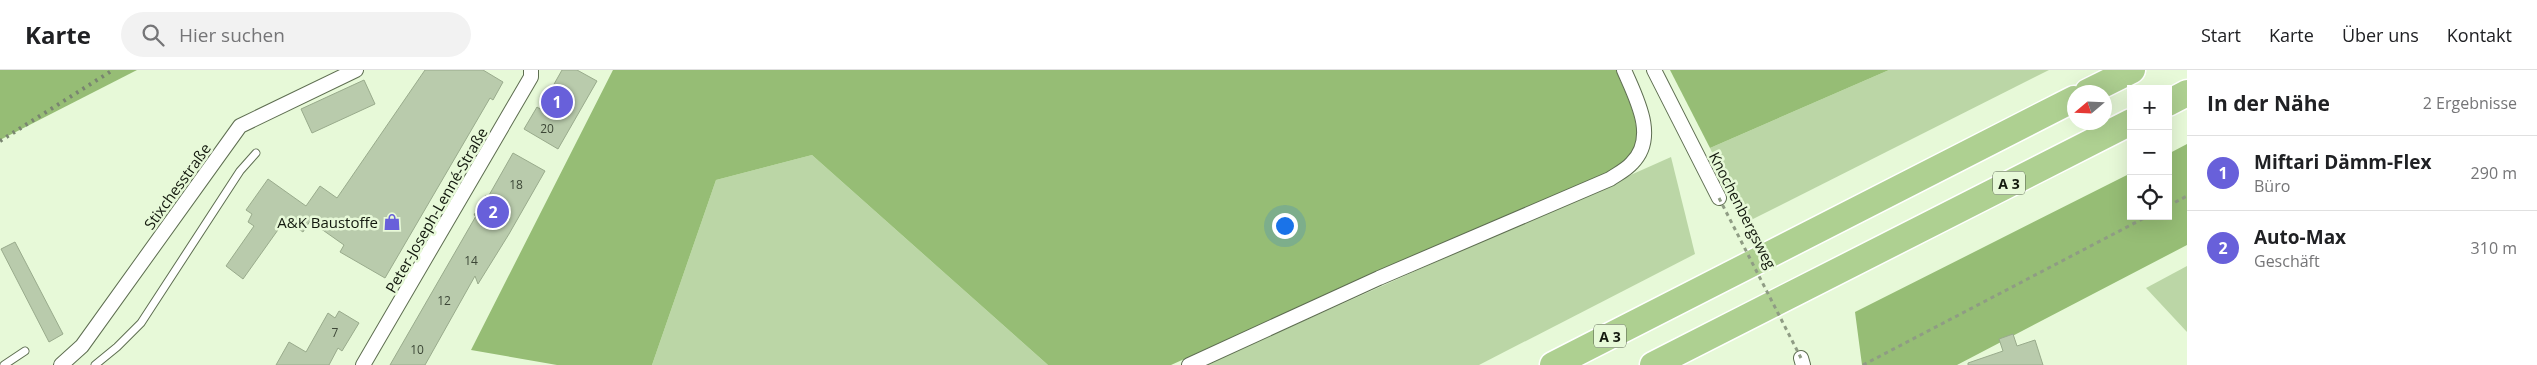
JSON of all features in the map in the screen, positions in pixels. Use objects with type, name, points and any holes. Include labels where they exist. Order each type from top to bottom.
[{"type":"highway","points":[[2102,85],[2132,70]]},
{"type":"highway","points":[[2172,100],[2187,93]]},
{"type":"highway","name":"A 3","points":[[1553,365],[2067,103]]},
{"type":"highway","name":"A 3","points":[[1653,365],[2127,124]]},
{"type":"street","name":"Stixchesstraße","points":[[61,365],[82,346],[240,126],[356,70]]},
{"type":"street","name":"Peter-Joseph-Lenné-Straße","points":[[363,365],[532,77],[531,70]]},
{"type":"street","points":[[1189,365],[1379,278],[1610,179],[1633,163],[1646,137],[1642,115],[1624,70]]},
{"type":"street","name":"Knochenbergsweg","points":[[1654,70],[1719,198]]},
{"type":"lane","points":[[95,365],[117,347],[140,323],[240,171],[256,154]]},
{"type":"lane","points":[[4,365],[25,351]]},
{"type":"path","points":[[2172,204],[2187,196]]},
{"type":"path","name":"Knochenbergsweg","points":[[1719,198],[1802,362]]},
{"type":"path","points":[[1864,365],[2140,220]]},
{"type":"green space","points":[[0,70],[137,70],[0,140]]},
{"type":"green space","points":[[613,70],[1616,70],[1634,114],[1637,138],[1634,149],[1628,158],[1607,175],[1377,272],[1171,365],[1048,365],[812,155],[716,180],[652,365],[557,365],[471,350]]},
{"type":"green space","points":[[1670,70],[1889,70],[1710,148]]},
{"type":"green space","points":[[1889,70],[2049,70],[1745,223],[1710,148]]},
{"type":"green space","points":[[2187,144],[2187,245],[1957,365],[1862,365],[1855,312],[2127,175],[2127,220],[2172,220],[2172,152]]},
{"type":"green space","points":[[812,155],[1048,365],[652,365],[716,180]]},
{"type":"green space","points":[[1671,157],[1695,254],[1479,365],[1205,365]]},
{"type":"green space","points":[[2187,266],[2187,332],[2146,288]]},
{"type":"building","points":[[425,70],[483,70],[503,82],[493,100],[490,98],[385,278],[340,252],[344,245],[310,221],[303,232],[285,220],[243,279],[226,266],[254,226],[248,222],[252,214],[246,210],[268,179],[306,206],[320,186],[337,198]]},
{"type":"building","points":[[562,70],[577,70],[597,81],[558,149],[524,129],[537,107],[540,109]]},
{"type":"building","points":[[364,80],[375,104],[312,133],[301,109]]},
{"type":"building","points":[[513,153],[545,171],[509,234],[478,284],[475,276],[425,365],[390,365],[476,216],[474,215],[486,195],[488,197]]},
{"type":"building","points":[[15,242],[63,334],[49,342],[1,249]]},
{"type":"building","points":[[339,311],[359,323],[342,351],[338,348],[329,365],[276,365],[289,342],[306,352],[328,313],[335,318]]},
{"type":"building","points":[[2013,334],[2017,346],[2035,340],[2043,365],[1968,365],[1968,363],[2003,351],[1999,339]]},
{"type":"railway","points":[[0,141],[113,70]]},
{"type":"place","name":"Miftari Dämm-Flex","points":[[557,102]]},
{"type":"place","name":"Auto-Max","points":[[493,212]]},
{"type":"place","name":"A&K Baustoffe","points":[[392,222]]}]
